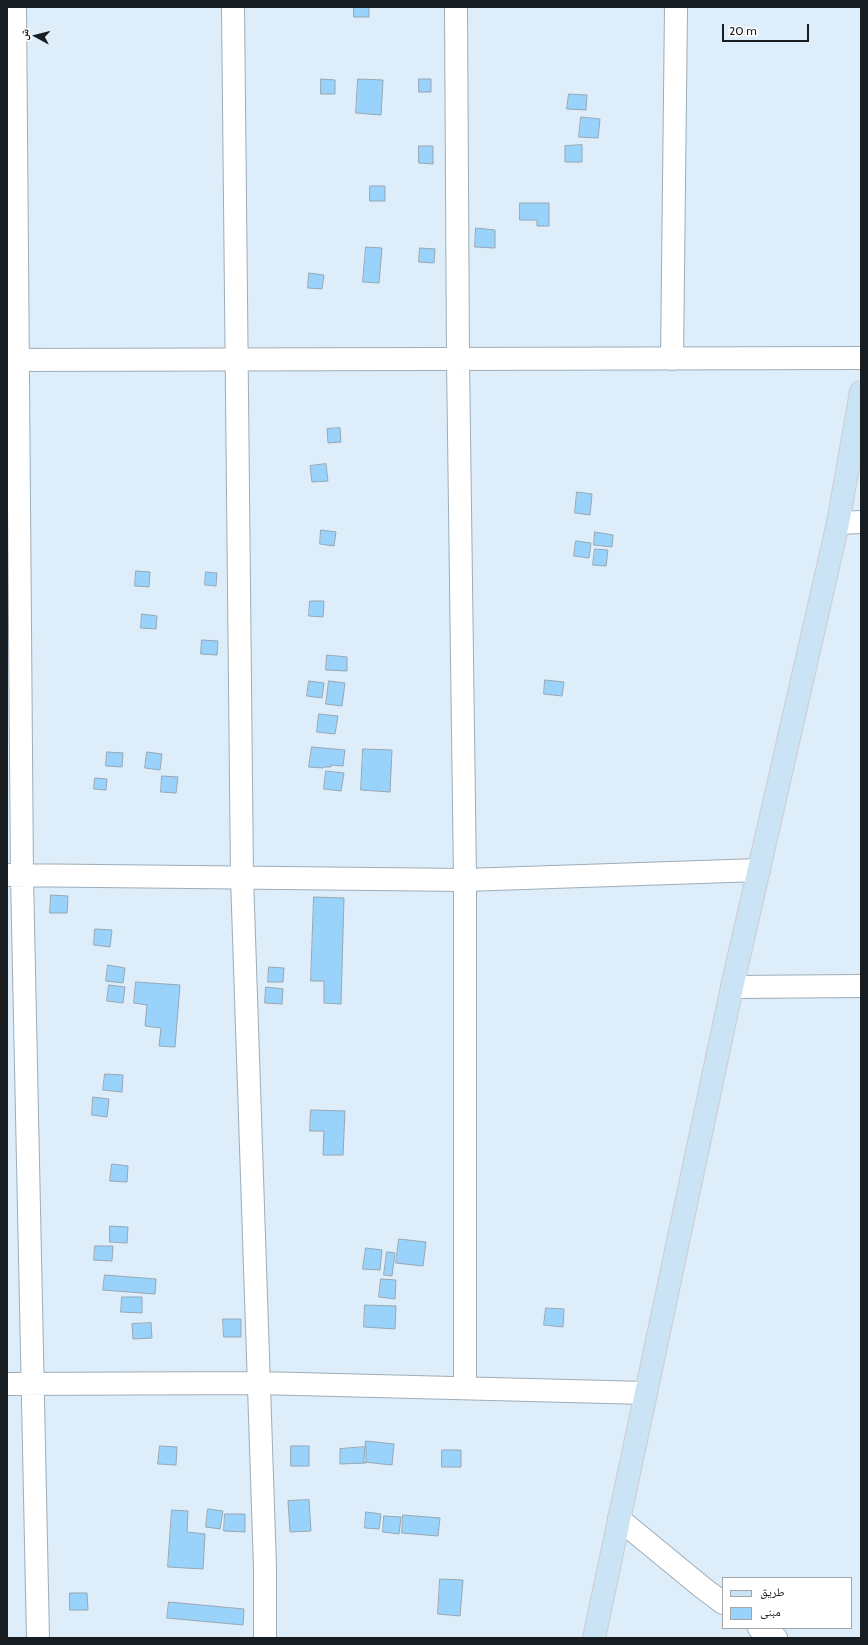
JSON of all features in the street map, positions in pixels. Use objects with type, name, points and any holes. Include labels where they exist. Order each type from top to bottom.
[{"type":"main road","points":[[594,1638],[732,987],[838,523],[861,392]]},
{"type":"street","points":[[15,7],[12,360],[14,876],[32,1384],[38,1638]]},
{"type":"street","points":[[233,7],[242,877],[265,1567],[265,1638]]},
{"type":"street","points":[[456,7],[458,360],[465,880],[465,1388]]},
{"type":"street","points":[[672,359],[676,7]]},
{"type":"street","points":[[12,360],[861,358]]},
{"type":"street","points":[[838,523],[861,522]]},
{"type":"street","points":[[14,876],[465,880],[759,870]]},
{"type":"street","points":[[732,987],[861,986]]},
{"type":"street","points":[[7,1384],[259,1383],[646,1393]]},
{"type":"street","points":[[619,1519],[703,1588],[722,1601]]},
{"type":"street","points":[[761,1629],[776,1638]]},
{"type":"building","points":[[354,7],[369,7],[369,17],[354,17]]},
{"type":"building","points":[[321,79],[335,80],[335,94],[321,94]]},
{"type":"building","points":[[358,79],[383,80],[381,115],[356,113]]},
{"type":"building","points":[[419,79],[431,79],[431,92],[419,92]]},
{"type":"building","points":[[569,94],[587,95],[586,110],[567,109]]},
{"type":"building","points":[[581,117],[600,119],[598,138],[579,137]]},
{"type":"building","points":[[582,145],[582,162],[565,162],[565,146]]},
{"type":"building","points":[[419,146],[433,146],[433,164],[419,163]]},
{"type":"building","points":[[370,186],[385,186],[385,201],[370,201]]},
{"type":"building","points":[[520,203],[549,203],[549,226],[537,226],[537,220],[520,220]]},
{"type":"building","points":[[476,228],[495,230],[495,248],[475,247]]},
{"type":"building","points":[[366,247],[382,248],[379,283],[363,282]]},
{"type":"building","points":[[420,248],[435,249],[434,263],[419,262]]},
{"type":"building","points":[[309,273],[324,275],[322,289],[308,288]]},
{"type":"building","points":[[340,428],[341,442],[328,443],[327,429]]},
{"type":"building","points":[[326,464],[328,481],[312,482],[310,466]]},
{"type":"building","points":[[577,492],[592,494],[590,515],[575,513]]},
{"type":"building","points":[[321,530],[336,532],[334,546],[320,544]]},
{"type":"building","points":[[595,532],[613,535],[612,547],[594,545]]},
{"type":"building","points":[[576,541],[591,543],[589,558],[574,556]]},
{"type":"building","points":[[595,549],[608,550],[606,566],[593,565]]},
{"type":"building","points":[[136,571],[150,572],[149,587],[135,586]]},
{"type":"building","points":[[206,572],[217,573],[216,586],[205,585]]},
{"type":"building","points":[[310,601],[324,601],[323,617],[309,616]]},
{"type":"building","points":[[142,614],[157,616],[156,629],[141,628]]},
{"type":"building","points":[[202,640],[218,641],[217,655],[201,654]]},
{"type":"building","points":[[327,655],[347,657],[347,671],[326,670]]},
{"type":"building","points":[[545,680],[564,682],[562,696],[544,694]]},
{"type":"building","points":[[309,681],[324,683],[322,698],[307,696]]},
{"type":"building","points":[[329,681],[345,683],[342,706],[326,704]]},
{"type":"building","points":[[319,714],[338,716],[335,734],[317,732]]},
{"type":"building","points":[[312,747],[345,750],[343,766],[331,765],[331,767],[323,768],[309,767]]},
{"type":"building","points":[[363,749],[392,750],[390,792],[361,790]]},
{"type":"building","points":[[107,752],[123,753],[122,767],[106,766]]},
{"type":"building","points":[[147,752],[162,754],[160,770],[145,768]]},
{"type":"building","points":[[326,771],[344,773],[341,791],[324,789]]},
{"type":"building","points":[[162,776],[178,777],[176,793],[161,792]]},
{"type":"building","points":[[95,778],[107,779],[106,790],[94,789]]},
{"type":"building","points":[[51,895],[68,896],[67,913],[50,913]]},
{"type":"building","points":[[314,897],[344,898],[341,1004],[324,1003],[324,981],[311,981]]},
{"type":"building","points":[[95,929],[112,930],[110,947],[94,945]]},
{"type":"building","points":[[108,965],[125,968],[123,983],[106,981]]},
{"type":"building","points":[[269,967],[284,968],[283,982],[268,982]]},
{"type":"building","points":[[136,982],[180,985],[175,1047],[159,1046],[161,1028],[145,1026],[147,1005],[134,1003]]},
{"type":"building","points":[[109,985],[125,987],[123,1003],[107,1001]]},
{"type":"building","points":[[266,987],[283,989],[282,1004],[265,1003]]},
{"type":"building","points":[[105,1074],[123,1075],[122,1092],[103,1090]]},
{"type":"building","points":[[93,1097],[109,1099],[107,1117],[92,1115]]},
{"type":"building","points":[[311,1110],[345,1111],[343,1155],[323,1155],[324,1131],[310,1131]]},
{"type":"building","points":[[112,1164],[128,1166],[127,1182],[110,1181]]},
{"type":"building","points":[[110,1226],[128,1227],[127,1243],[110,1242]]},
{"type":"building","points":[[399,1239],[426,1242],[423,1266],[396,1263]]},
{"type":"building","points":[[95,1246],[113,1246],[112,1261],[94,1260]]},
{"type":"building","points":[[366,1248],[382,1250],[380,1270],[363,1269]]},
{"type":"building","points":[[387,1252],[395,1253],[392,1276],[384,1275]]},
{"type":"building","points":[[105,1275],[156,1279],[155,1294],[103,1290]]},
{"type":"building","points":[[381,1279],[396,1280],[395,1299],[379,1297]]},
{"type":"building","points":[[122,1297],[142,1297],[142,1313],[121,1312]]},
{"type":"building","points":[[365,1305],[396,1306],[395,1329],[364,1327]]},
{"type":"building","points":[[546,1308],[564,1309],[563,1327],[544,1325]]},
{"type":"building","points":[[223,1319],[241,1319],[241,1337],[224,1337]]},
{"type":"building","points":[[151,1323],[152,1338],[133,1339],[132,1324]]},
{"type":"building","points":[[366,1441],[394,1444],[392,1465],[364,1462]]},
{"type":"building","points":[[160,1446],[177,1447],[176,1465],[158,1464]]},
{"type":"building","points":[[291,1446],[309,1446],[309,1466],[291,1466]]},
{"type":"building","points":[[366,1447],[366,1463],[340,1464],[340,1449]]},
{"type":"building","points":[[442,1450],[461,1450],[461,1467],[442,1467]]},
{"type":"building","points":[[309,1500],[311,1531],[290,1532],[288,1501]]},
{"type":"building","points":[[208,1509],[223,1511],[220,1529],[206,1527]]},
{"type":"building","points":[[172,1510],[188,1511],[187,1532],[205,1534],[203,1569],[168,1567]]},
{"type":"building","points":[[366,1512],[381,1514],[379,1529],[365,1528]]},
{"type":"building","points":[[225,1514],[245,1514],[245,1532],[224,1531]]},
{"type":"building","points":[[403,1515],[440,1518],[438,1536],[402,1533]]},
{"type":"building","points":[[384,1516],[401,1517],[399,1534],[383,1532]]},
{"type":"building","points":[[440,1579],[463,1580],[460,1616],[438,1614]]},
{"type":"building","points":[[70,1593],[87,1593],[88,1610],[70,1610]]},
{"type":"building","points":[[169,1602],[244,1609],[243,1625],[167,1618]]}]
